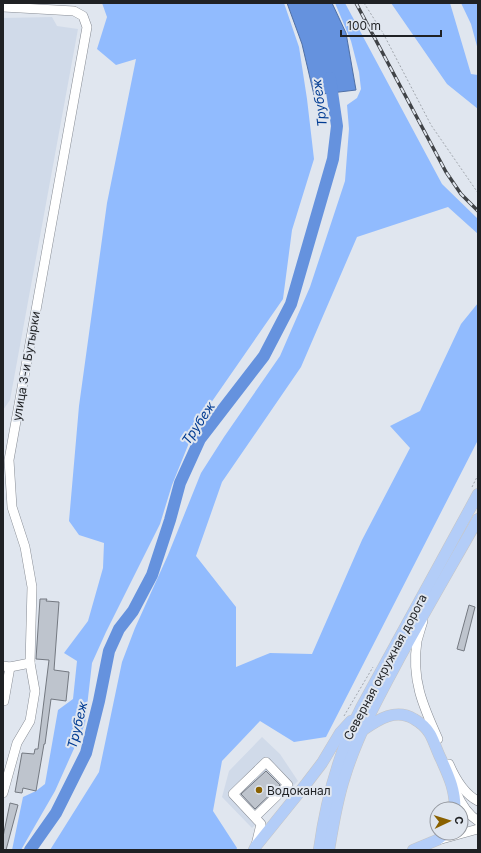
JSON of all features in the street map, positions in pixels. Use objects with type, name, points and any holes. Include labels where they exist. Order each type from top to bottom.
[{"type":"main road","name":"Северная окружная дорога","points":[[319,850],[321,830],[327,801],[333,778],[350,731],[474,491]]},
{"type":"main road","name":"Северная окружная дорога","points":[[329,850],[339,796],[361,731],[427,607],[478,519]]},
{"type":"main road","points":[[255,848],[322,763],[340,733],[361,708]]},
{"type":"main road","points":[[361,731],[383,717],[401,714],[410,716],[425,727],[430,734],[452,784],[455,801]]},
{"type":"main road","points":[[413,850],[435,841]]},
{"type":"street","name":"улица 3-и Бутырки","points":[[3,7],[74,11],[83,16],[87,27],[9,460],[7,487],[25,547],[32,586],[30,663],[35,691],[30,721],[17,743],[3,793]]},
{"type":"street","points":[[427,607],[418,640],[416,661],[416,680],[420,696],[452,771],[461,787],[478,801]]},
{"type":"street","points":[[3,701],[6,667],[30,663]]},
{"type":"street","points":[[255,817],[288,785],[266,762],[232,794],[261,824],[255,848]]},
{"type":"street","points":[[452,784],[460,803],[478,821]]},
{"type":"path","points":[[364,3],[383,33],[431,125],[478,193]]},
{"type":"path","points":[[474,491],[478,475]]},
{"type":"path","points":[[342,719],[374,665]]},
{"type":"shaded area","points":[[102,3],[284,3],[299,47],[314,159],[292,230],[283,299],[197,423],[172,485],[160,524],[92,663],[85,724],[55,791],[21,850],[12,850],[23,797],[36,791],[45,784],[58,710],[73,699],[77,661],[64,653],[88,621],[103,568],[104,543],[79,535],[69,521],[79,406],[107,203],[136,59],[116,65],[97,49],[107,17]]},
{"type":"shaded area","name":"Трубеж","points":[[287,3],[332,3],[346,33],[356,90],[314,95],[302,44]]},
{"type":"shaded area","points":[[335,3],[345,3],[442,184],[478,219],[478,234],[448,207],[357,237],[301,367],[222,482],[196,556],[236,607],[236,667],[270,653],[312,654],[362,540],[410,448],[390,426],[420,411],[461,324],[478,303],[478,440],[326,737],[294,742],[260,721],[222,761],[213,811],[237,848],[236,850],[50,850],[99,772],[122,662],[201,473],[280,356],[310,287],[345,181],[349,129],[347,105],[357,98],[361,89],[359,72],[351,41]]},
{"type":"shaded area","points":[[391,3],[450,3],[471,74],[478,75],[478,109],[447,84]]},
{"type":"shaded area","points":[[461,3],[478,3],[478,50],[471,24]]},
{"type":"shaded area","points":[[52,17],[57,26],[78,29],[10,400],[3,410],[3,18]]},
{"type":"shaded area","points":[[262,737],[280,754],[298,781],[252,828],[222,797],[229,771]]},
{"type":"building","points":[[40,599],[59,602],[54,670],[69,672],[66,701],[51,699],[45,744],[36,791],[23,788],[22,793],[15,792],[22,753],[34,754],[35,749],[38,749],[49,660],[36,659]]},
{"type":"building","points":[[469,605],[475,607],[464,651],[457,649]]},
{"type":"building","name":"Водоканал","points":[[266,771],[280,785],[255,809],[241,794]]},
{"type":"building","points":[[10,803],[18,805],[6,850],[3,850],[3,837]]},
{"type":"waterway","name":"Трубеж","points":[[30,850],[56,813],[86,753],[99,701],[109,651],[119,629],[133,611],[152,575],[170,520],[180,483],[200,439],[264,356],[291,304],[333,159],[337,126],[330,78]]},
{"type":"railway","points":[[356,3],[446,172],[461,194],[478,211]]},
{"type":"place","name":"Водоканал","points":[[259,790]]}]
